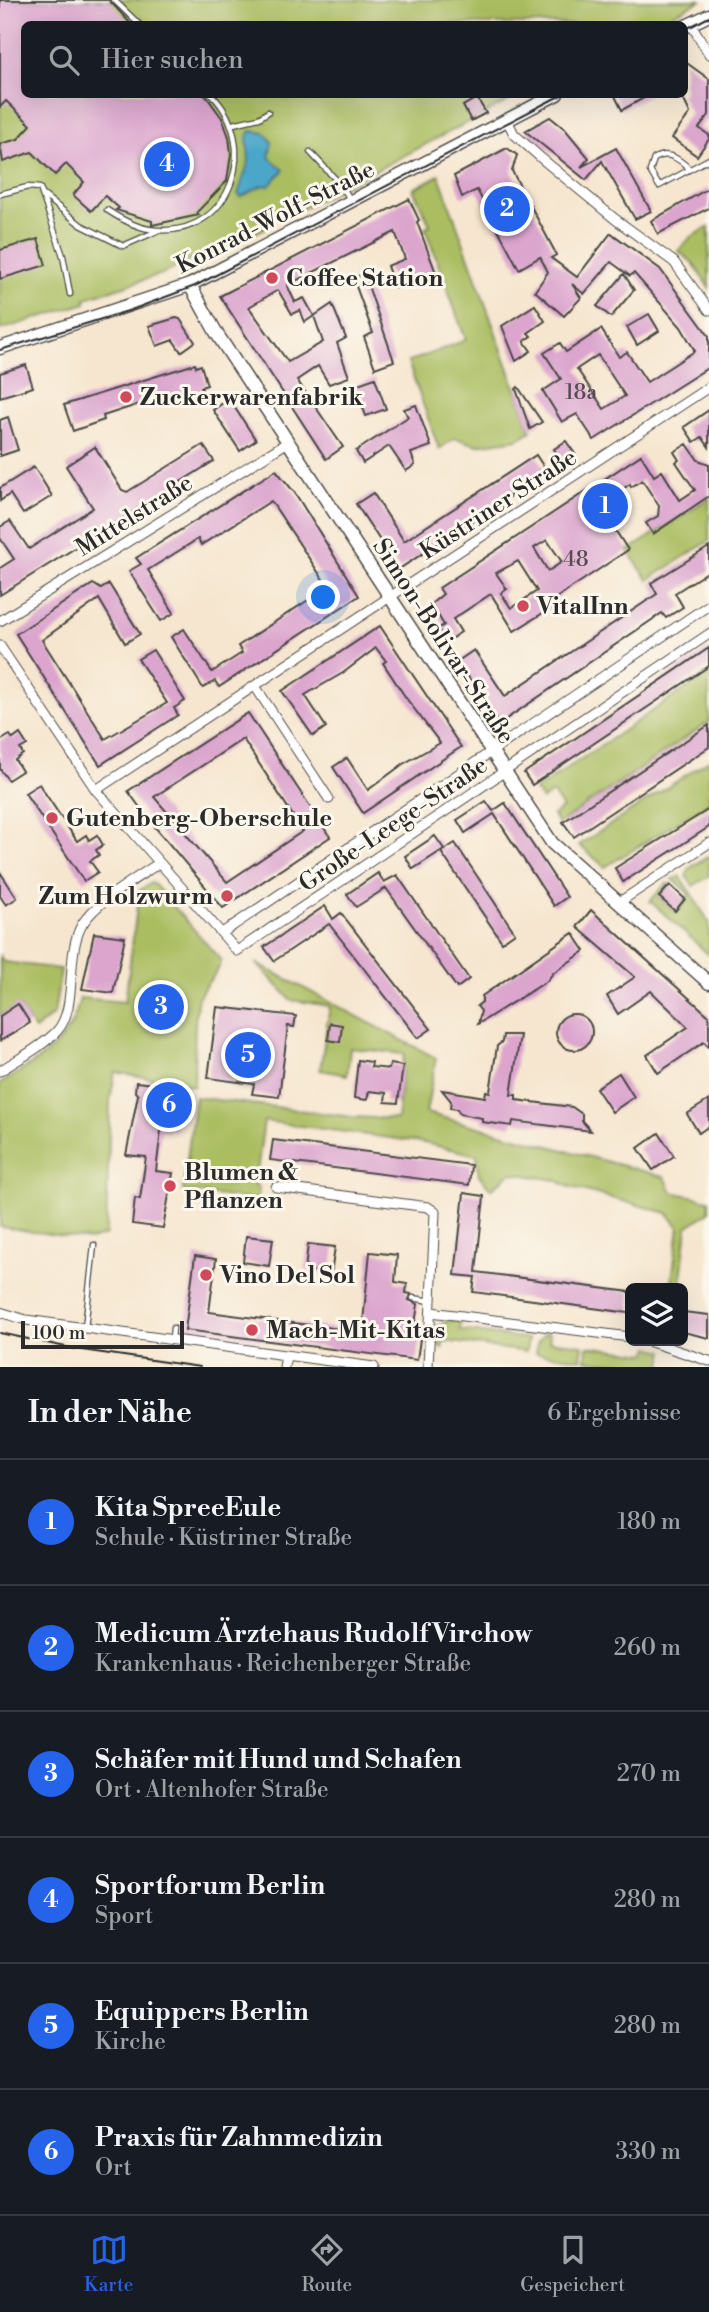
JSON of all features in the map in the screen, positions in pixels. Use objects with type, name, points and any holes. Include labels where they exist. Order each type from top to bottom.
[{"type":"street","points":[[709,15],[688,26],[709,54]]},
{"type":"street","name":"Konrad-Wolf-Straße","points":[[0,348],[190,285],[548,98]]},
{"type":"street","points":[[507,120],[517,136],[541,158],[615,219],[674,262],[709,310]]},
{"type":"street","name":"Simon-Bolivar-Straße","points":[[190,285],[217,334],[552,843],[709,983]]},
{"type":"street","name":"Küstriner Straße","points":[[96,790],[709,387]]},
{"type":"street","name":"Mittelstraße","points":[[0,621],[288,442]]},
{"type":"street","name":"Große-Leege-Straße","points":[[709,605],[222,933],[237,951],[709,634]]},
{"type":"street","points":[[0,646],[96,790],[222,933]]},
{"type":"street","points":[[255,686],[329,799]]},
{"type":"street","points":[[618,903],[709,843]]},
{"type":"street","points":[[0,1071],[61,1025],[68,998],[72,950],[84,920],[159,863]]},
{"type":"street","points":[[276,1187],[432,1208],[436,1214],[428,1367]]},
{"type":"street","points":[[0,1312],[26,1320],[374,1367]]},
{"type":"street","points":[[431,1312],[625,1336]]},
{"type":"street","points":[[663,1346],[709,1361]]},
{"type":"street","points":[[284,1367],[286,1356]]},
{"type":"lane","points":[[114,0],[136,21]]},
{"type":"lane","points":[[42,194],[81,225],[123,246],[158,230],[195,222],[223,198],[235,174],[238,145],[233,124],[228,112],[215,98]]},
{"type":"lane","points":[[233,124],[259,118],[268,112]]},
{"type":"lane","points":[[310,152],[342,186],[351,201]]},
{"type":"lane","points":[[690,169],[670,155],[660,155],[654,159],[650,171],[659,186],[709,159]]},
{"type":"lane","points":[[0,194],[40,188],[63,256],[70,295]]},
{"type":"lane","points":[[107,210],[124,221],[158,230]]},
{"type":"lane","points":[[85,1328],[94,1245]]},
{"type":"lane","points":[[413,1298],[431,1301]]},
{"type":"lane","points":[[172,1341],[173,1328]]},
{"type":"green space","points":[[0,0],[702,0],[660,21],[21,21],[21,98],[514,98],[294,213],[290,210],[265,222],[267,227],[220,251],[217,247],[165,273],[86,298],[86,303],[0,330]]},
{"type":"green space","points":[[439,175],[531,431],[518,439],[477,445],[455,438],[439,449],[408,362],[466,340],[425,228],[430,225],[413,189]]},
{"type":"green space","points":[[709,227],[709,288],[693,263],[678,251],[691,237]]},
{"type":"green space","points":[[709,498],[709,541],[648,580],[628,551]]},
{"type":"green space","points":[[709,673],[709,722],[558,824],[553,815],[563,808],[553,793],[542,800],[535,790]]},
{"type":"green space","points":[[709,760],[709,803],[605,867],[579,845]]},
{"type":"green space","points":[[709,856],[709,876],[693,886],[686,876],[690,868]]},
{"type":"green space","points":[[680,876],[709,922],[709,955],[650,901],[667,883],[670,885],[659,897],[677,913],[689,894],[673,879]]},
{"type":"green space","points":[[151,883],[221,960],[197,1003],[194,1086],[115,1072],[110,1101],[106,1235],[90,1240],[0,1227],[0,1084],[39,1059],[60,1040],[69,1029],[80,998],[125,1002],[139,891]]},
{"type":"green space","points":[[0,956],[4,962],[61,969],[54,1014],[35,1030],[18,1005],[0,1016]]},
{"type":"green space","points":[[256,963],[436,1058],[426,1113],[665,1177],[672,1192],[709,1200],[709,1212],[687,1227],[681,1283],[672,1283],[679,1227],[667,1213],[567,1186],[556,1180],[511,1173],[491,1189],[479,1175],[477,1155],[419,1142],[264,1121],[255,1186],[259,1187],[258,1197],[254,1200],[183,1191],[195,1097],[353,1117],[397,1119],[404,1054],[350,1048],[347,1075],[320,1070],[330,1006],[291,1000]]},
{"type":"green space","points":[[450,1320],[461,1321],[460,1330],[528,1339],[526,1352],[444,1341],[442,1348],[437,1344],[437,1326]]},
{"type":"green space","points":[[545,1333],[550,1334],[549,1341],[583,1345],[581,1359],[536,1353],[538,1341]]},
{"type":"green space","points":[[587,1346],[647,1354],[650,1347],[664,1351],[662,1367],[586,1360]]},
{"type":"water","points":[[251,131],[265,133],[272,142],[269,157],[284,170],[269,186],[263,185],[241,197],[238,194],[249,161],[247,137]]},
{"type":"building","points":[[0,0],[109,0],[128,21],[21,21],[21,98],[207,98],[222,118],[229,137],[231,154],[227,181],[197,212],[199,215],[152,225],[152,221],[116,210],[119,208],[105,196],[91,211],[73,195],[84,182],[66,164],[55,175],[32,152],[3,162],[0,144],[18,139],[31,125],[6,101],[0,107]]},
{"type":"building","points":[[688,64],[709,79],[709,115],[699,128],[709,135],[709,139],[697,156],[672,138],[690,113],[683,98],[688,98]]},
{"type":"building","points":[[477,98],[486,113],[471,121],[463,106]]},
{"type":"building","points":[[616,98],[644,98],[622,110]]},
{"type":"building","points":[[550,117],[565,129],[589,158],[581,167],[616,148],[651,211],[635,219],[602,161],[586,180],[525,131]]},
{"type":"building","points":[[507,148],[517,155],[512,171],[554,250],[556,255],[551,258],[577,277],[611,233],[660,269],[709,336],[709,367],[594,440],[577,414],[562,422],[543,391],[561,379],[544,353],[560,343],[566,352],[601,329],[619,357],[627,352],[647,382],[695,351],[681,327],[634,273],[630,276],[611,262],[584,294],[572,284],[581,298],[564,316],[535,291],[548,272],[540,257],[519,269],[477,190],[462,197],[454,176]],"holes":[[[598,355],[625,396],[604,409],[577,369]]]},
{"type":"building","points":[[709,188],[709,208],[658,234],[651,221]]},
{"type":"building","points":[[409,199],[419,220],[417,222],[436,273],[395,288],[387,266],[405,259],[395,232],[287,285],[295,302],[304,298],[314,316],[332,304],[346,338],[337,343],[349,377],[329,384],[318,366],[297,380],[343,447],[326,459],[220,296]],"holes":[[[278,290],[292,314],[300,310],[305,322],[314,316],[323,342],[288,362],[249,307]]]},
{"type":"building","points":[[38,239],[46,265],[0,279],[0,250]]},
{"type":"building","points":[[364,274],[394,361],[375,368],[364,337],[373,333],[353,278]]},
{"type":"building","points":[[624,274],[634,290],[611,317],[597,306]]},
{"type":"building","points":[[535,305],[545,321],[528,333],[531,336],[524,341],[531,351],[516,361],[502,326]]},
{"type":"building","points":[[649,314],[659,331],[637,345],[627,327]]},
{"type":"building","points":[[180,319],[195,342],[181,352],[173,340],[157,346],[149,326]]},
{"type":"building","name":"Zuckerwarenfabrik","points":[[195,364],[196,367],[201,365],[207,385],[201,387],[202,390],[171,399],[170,394],[103,416],[104,420],[73,431],[64,405]]},
{"type":"building","points":[[26,365],[33,387],[0,397],[0,373]]},
{"type":"building","points":[[375,378],[386,409],[366,416],[355,385]]},
{"type":"building","points":[[518,387],[542,422],[530,429],[516,389]]},
{"type":"building","points":[[229,399],[256,440],[240,451],[213,410]]},
{"type":"building","points":[[416,405],[431,446],[411,453],[415,465],[406,471],[389,446],[363,463],[356,451],[408,417],[404,409]]},
{"type":"building","points":[[709,410],[709,447],[702,437],[694,442],[684,427]]},
{"type":"building","points":[[8,417],[18,450],[0,456],[0,420]]},
{"type":"building","points":[[566,441],[575,454],[562,462],[554,449]]},
{"type":"building","points":[[687,444],[698,460],[709,464],[709,496],[653,534],[646,523],[658,516],[659,506],[642,480],[631,487],[630,484],[599,505],[628,550],[556,598],[559,603],[514,631],[491,594],[453,619],[461,632],[446,642],[438,629],[444,625],[431,604],[443,594],[439,588],[641,455],[654,476],[662,471],[680,500],[695,490],[676,462],[679,460],[674,452]],"holes":[[[547,540],[562,562],[548,571],[534,548]],[[518,561],[537,591],[511,608],[501,593],[507,589],[496,573]]]},
{"type":"building","points":[[203,445],[214,461],[0,595],[0,568],[14,559],[0,538],[0,527],[10,521],[29,549],[93,508],[66,466],[95,447],[122,490],[127,492]]},
{"type":"building","points":[[536,455],[547,472],[399,569],[356,504],[373,493],[404,541]]},
{"type":"building","points":[[34,467],[52,496],[23,514],[10,494],[0,501],[0,488]]},
{"type":"building","points":[[276,470],[295,493],[359,596],[219,687],[215,681],[203,688],[171,637],[184,629],[212,672],[242,653],[238,646],[328,587],[271,501],[201,545],[198,539],[148,570],[174,613],[161,621],[129,571],[141,564],[136,558]]},
{"type":"building","points":[[709,547],[709,571],[675,593],[683,607],[666,618],[662,613],[499,724],[458,661],[474,650],[505,696],[657,594],[651,583]]},
{"type":"building","points":[[93,584],[101,589],[109,584],[140,634],[125,643],[99,599],[42,640],[105,739],[167,703],[138,659],[153,650],[185,701],[174,708],[178,715],[100,765],[16,634]]},
{"type":"building","points":[[380,626],[461,747],[363,813],[333,767],[347,758],[368,790],[403,764],[440,743],[406,698],[383,663],[386,661],[376,648],[343,673],[305,695],[326,727],[313,736],[282,691]]},
{"type":"building","points":[[709,648],[709,666],[532,785],[524,773]]},
{"type":"building","points":[[248,713],[330,837],[223,908],[128,791]],"holes":[[[243,739],[303,831],[227,882],[154,797]]]},
{"type":"building","points":[[709,725],[709,747],[574,837],[563,822]]},
{"type":"building","points":[[20,734],[27,745],[20,749],[23,754],[15,760],[22,771],[8,780],[0,769],[0,741],[10,735],[13,739]]},
{"type":"building","name":"Gutenberg-Oberschule","points":[[39,784],[77,841],[86,835],[89,840],[97,835],[103,845],[96,850],[99,855],[90,861],[98,872],[84,881],[25,793]]},
{"type":"building","points":[[486,801],[493,811],[505,803],[567,897],[554,906],[494,814],[465,833],[457,820]]},
{"type":"building","points":[[709,809],[709,827],[623,882],[615,868]]},
{"type":"building","points":[[435,836],[444,849],[413,869],[405,856]]},
{"type":"building","points":[[455,843],[515,933],[502,942],[441,852]]},
{"type":"building","points":[[0,872],[17,898],[6,905],[0,896]]},
{"type":"building","points":[[378,873],[384,882],[397,875],[469,979],[457,988],[386,888],[356,907],[347,894]]},
{"type":"building","points":[[670,885],[685,899],[675,911],[659,897]]},
{"type":"building","points":[[325,906],[333,919],[341,913],[431,1029],[418,1038],[329,924],[274,961],[264,947]]},
{"type":"building","points":[[591,910],[709,1016],[709,1047],[704,1042],[658,1073],[647,1055],[688,1027],[651,991],[618,1014],[607,996],[635,977],[577,927]]},
{"type":"building","points":[[94,933],[125,937],[113,993],[82,989]]},
{"type":"building","points":[[573,933],[585,951],[553,973],[547,981],[478,1024],[481,1011],[477,1006],[482,1002],[482,996]]},
{"type":"building","points":[[18,1004],[30,1023],[0,1041],[0,1016]]},
{"type":"building","points":[[217,1007],[296,1016],[294,1027],[288,1026],[279,1097],[252,1094],[254,1084],[208,1078]]},
{"type":"building","points":[[574,1014],[586,1020],[592,1032],[586,1044],[574,1050],[562,1044],[556,1032],[562,1020]]},
{"type":"building","points":[[330,1023],[342,1025],[340,1042],[328,1040]]},
{"type":"building","points":[[503,1035],[520,1035],[511,1095],[516,1095],[516,1100],[572,1107],[582,1114],[582,1121],[591,1131],[513,1121],[512,1126],[482,1122],[482,1118],[460,1114],[457,1109],[450,1108],[451,1101],[442,1090],[485,1097],[486,1091],[490,1092],[497,1046],[502,1042]]},
{"type":"building","points":[[358,1060],[372,1062],[371,1067],[389,1069],[390,1064],[403,1066],[398,1103],[385,1102],[386,1093],[369,1091],[367,1100],[354,1098]]},
{"type":"building","points":[[619,1073],[634,1097],[612,1112],[596,1088]]},
{"type":"building","points":[[136,1082],[181,1087],[175,1129],[161,1130],[156,1171],[173,1173],[163,1228],[132,1224],[135,1198],[140,1199],[146,1157],[126,1155],[138,1095],[135,1092]]},
{"type":"building","points":[[709,1100],[709,1126],[699,1133],[687,1114]]},
{"type":"building","points":[[659,1133],[674,1156],[653,1170],[638,1148]]},
{"type":"building","points":[[273,1140],[471,1165],[469,1185],[270,1160]]},
{"type":"building","points":[[464,1193],[484,1196],[476,1272],[625,1291],[625,1312],[473,1292],[475,1277],[455,1275]]},
{"type":"building","points":[[246,1236],[273,1239],[269,1266],[243,1262]]},
{"type":"building","points":[[308,1244],[335,1247],[331,1274],[305,1270]]},
{"type":"building","points":[[370,1252],[397,1255],[395,1282],[407,1284],[406,1293],[411,1294],[409,1300],[418,1304],[413,1338],[420,1339],[417,1360],[185,1330],[195,1256],[216,1259],[209,1312],[362,1332]]},
{"type":"building","points":[[688,1313],[709,1315],[709,1338],[688,1333]]},
{"type":"tram line","points":[[688,28],[709,17]]},
{"type":"tram line","points":[[0,350],[131,310],[195,286],[555,98]]},
{"type":"tram line","points":[[0,1333],[75,1349],[200,1367]]},
{"type":"place","name":"Sportforum Berlin","points":[[167,164]]},
{"type":"place","name":"Medicum Ärztehaus Rudolf Virchow","points":[[507,209]]},
{"type":"place","name":"Coffee Station","points":[[272,278]]},
{"type":"place","name":"Zuckerwarenfabrik","points":[[126,397]]},
{"type":"place","name":"Kita SpreeEule","points":[[605,506]]},
{"type":"place","name":"VitalInn","points":[[523,606]]},
{"type":"place","name":"Gutenberg-Oberschule","points":[[52,818]]},
{"type":"place","name":"Zum Holzwurm","points":[[227,896]]},
{"type":"place","name":"Schäfer mit Hund und Schafen","points":[[161,1007]]},
{"type":"place","name":"Equippers Berlin","points":[[248,1055]]},
{"type":"place","name":"Praxis für Zahnmedizin","points":[[169,1105]]},
{"type":"place","name":"Blumen & Pflanzen","points":[[170,1186]]},
{"type":"place","name":"Vino Del Sol","points":[[206,1275]]},
{"type":"place","name":"Mach-Mit-Kitas","points":[[252,1330]]}]
